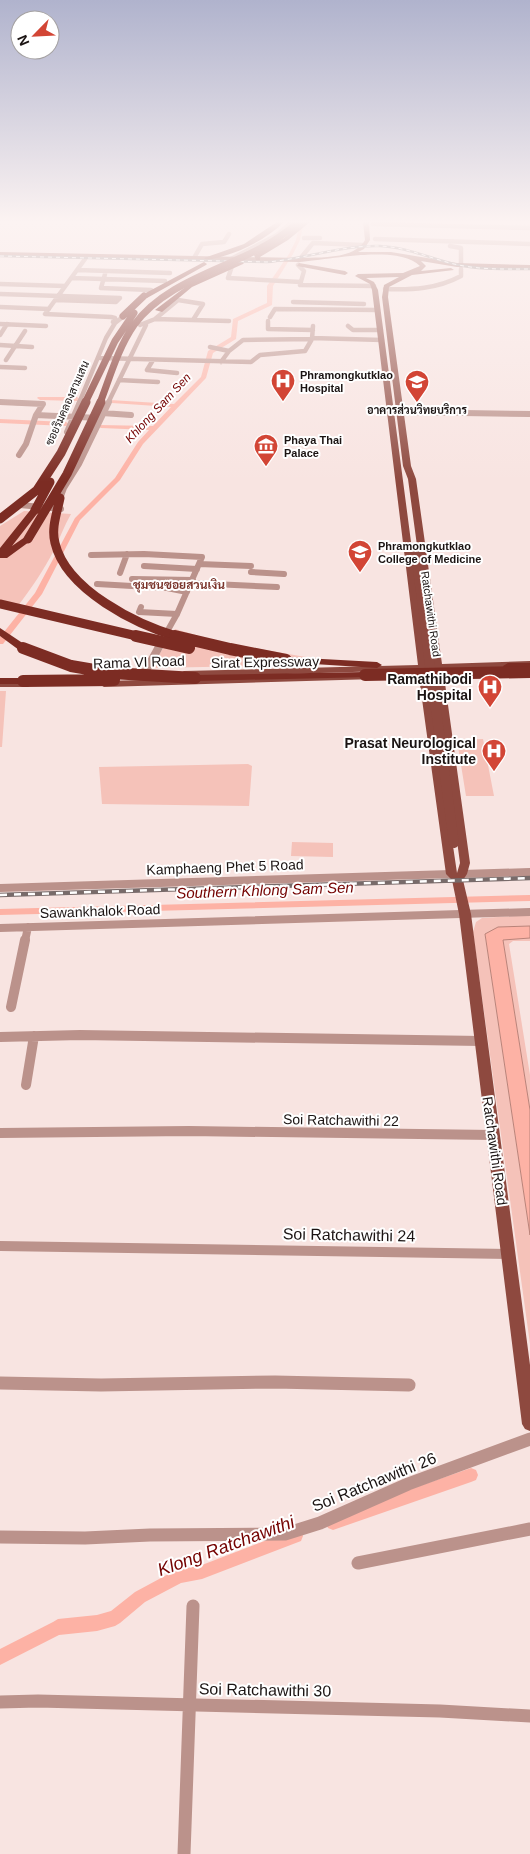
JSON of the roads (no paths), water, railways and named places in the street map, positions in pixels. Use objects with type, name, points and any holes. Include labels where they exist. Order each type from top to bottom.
[{"type":"highway","points":[[99,375],[101,353],[108,337],[117,322],[131,309]]},
{"type":"highway","points":[[0,519],[37,490],[61,453],[122,328],[139,309]]},
{"type":"highway","points":[[0,557],[28,539],[39,525],[62,486],[107,387],[113,368],[133,328],[150,309]]},
{"type":"highway","points":[[107,387],[118,377],[143,328],[161,309]]},
{"type":"highway","points":[[0,557],[34,510],[56,472],[61,453]]},
{"type":"highway","points":[[62,486],[54,522],[54,541],[64,563],[79,581],[98,598],[123,614],[175,635],[216,646],[286,660]]},
{"type":"highway","points":[[0,604],[169,644],[218,653],[286,660]]},
{"type":"highway","points":[[0,631],[22,648],[70,666],[112,673],[195,678]]},
{"type":"highway","name":"Sirat Expressway","points":[[286,660],[406,666],[530,665]]},
{"type":"highway","name":"Sirat Expressway","points":[[0,683],[530,672]]},
{"type":"main road","name":"Ratchawithi Road","points":[[377,309],[426,695],[464,912],[530,1424]]},
{"type":"main road","name":"Ratchawithi Road","points":[[387,309],[407,466],[412,479],[464,863],[458,874]]},
{"type":"main road","points":[[391,412],[400,412]]},
{"type":"main road","points":[[407,466],[405,475],[415,556],[458,874]]},
{"type":"main road","points":[[416,608],[429,608]]},
{"type":"main road","name":"Rama VI Road","points":[[20,684],[53,679],[144,674],[530,665]]},
{"type":"main road","name":"Rama VI Road","points":[[0,683],[50,686],[530,676]]},
{"type":"main road","points":[[426,695],[436,692],[442,694]]},
{"type":"street","points":[[13,315],[18,309]]},
{"type":"street","points":[[34,309],[49,309]]},
{"type":"street","points":[[49,309],[45,314],[69,312],[78,315],[111,316],[115,318],[113,322],[115,323],[146,325]]},
{"type":"street","name":"ซอยริมคลองสามเสน","points":[[0,519],[20,505],[35,490],[67,433],[97,358],[115,323],[134,309]]},
{"type":"street","points":[[20,505],[58,509],[64,488],[79,464],[146,325],[167,309]]},
{"type":"street","points":[[186,328],[190,319],[199,309]]},
{"type":"street","points":[[97,358],[252,362],[262,354],[304,352],[312,339],[313,328],[268,328],[269,319],[276,309],[367,309]]},
{"type":"street","points":[[339,310],[339,316]]},
{"type":"street","points":[[78,315],[81,311],[116,312]]},
{"type":"street","points":[[155,319],[228,321]]},
{"type":"street","points":[[0,324],[46,326]]},
{"type":"street","points":[[1,331],[7,324]]},
{"type":"street","points":[[348,326],[353,330],[381,330]]},
{"type":"street","points":[[1,331],[41,331]]},
{"type":"street","points":[[6,360],[25,331]]},
{"type":"street","points":[[222,362],[229,351],[245,340],[382,340]]},
{"type":"street","points":[[0,345],[32,347]]},
{"type":"street","points":[[212,347],[229,351]]},
{"type":"street","points":[[152,360],[147,370],[177,373]]},
{"type":"street","points":[[0,367],[25,368]]},
{"type":"street","points":[[119,380],[158,382]]},
{"type":"street","points":[[0,402],[43,404],[36,415],[26,444],[19,455]]},
{"type":"street","points":[[400,412],[530,414]]},
{"type":"street","points":[[36,415],[73,418],[131,415]]},
{"type":"street","points":[[120,572],[127,554]]},
{"type":"street","points":[[150,554],[145,566],[251,569],[284,574]]},
{"type":"street","points":[[91,555],[150,554],[202,557],[178,614],[144,674]]},
{"type":"street","points":[[132,579],[277,587]]},
{"type":"street","points":[[97,584],[167,588],[188,592]]},
{"type":"street","points":[[141,607],[139,612],[178,614]]},
{"type":"street","name":"Kamphaeng Phet 5 Road","points":[[0,888],[530,872]]},
{"type":"street","name":"Sawankhalok Road","points":[[0,928],[464,912],[530,912]]},
{"type":"street","points":[[11,1007],[28,927]]},
{"type":"street","points":[[26,1085],[34,1036]]},
{"type":"street","points":[[0,1037],[194,1037],[481,1041]]},
{"type":"street","name":"Soi Ratchawithi 22","points":[[0,1133],[189,1132],[493,1135]]},
{"type":"street","name":"Soi Ratchawithi 24","points":[[0,1246],[509,1254]]},
{"type":"street","points":[[0,1383],[101,1385],[275,1382],[410,1385]]},
{"type":"street","name":"Soi Ratchawithi 26","points":[[197,1534],[285,1534],[320,1523],[408,1484],[530,1439]]},
{"type":"street","points":[[358,1563],[530,1529]]},
{"type":"street","points":[[0,1537],[85,1538],[197,1534]]},
{"type":"street","points":[[184,1854],[193,1606]]},
{"type":"street","name":"Soi Ratchawithi 30","points":[[0,1702],[38,1701],[440,1711],[530,1716]]},
{"type":"waterway","name":"Khlong Sam Sen","points":[[176,406],[204,377],[210,352],[234,338],[235,320],[260,309]]},
{"type":"waterway","points":[[40,398],[77,399]]},
{"type":"waterway","points":[[112,401],[176,406]]},
{"type":"waterway","name":"Khlong Sam Sen","points":[[155,428],[176,406]]},
{"type":"waterway","points":[[0,421],[66,424]]},
{"type":"waterway","points":[[101,426],[155,428]]},
{"type":"waterway","name":"Khlong Sam Sen","points":[[0,642],[38,594],[77,519],[118,479],[140,443],[155,428]]},
{"type":"waterway","name":"Southern Khlong Sam Sen","points":[[0,912],[530,898]]},
{"type":"waterway","name":"Klong Ratchawithi","points":[[333,1523],[471,1475]]},
{"type":"waterway","name":"Klong Ratchawithi","points":[[0,1657],[58,1627],[97,1623],[115,1618],[140,1597],[179,1576],[202,1572],[296,1536]]},
{"type":"railway","points":[[0,895],[530,878]]},
{"type":"place","name":"Phramongkutklao Hospital","points":[[283,402]]},
{"type":"place","name":"อาคารส่วนวิทยบริการ","points":[[417,403]]},
{"type":"place","name":"Phaya Thai Palace","points":[[266,467]]},
{"type":"place","name":"Phramongkutklao College of Medicine","points":[[360,573]]},
{"type":"place","name":"Ramathibodi Hospital","points":[[490,708]]},
{"type":"place","name":"Prasat Neurological Institute","points":[[494,772]]},
{"type":"district","name":"ชุมชนซอยสวนเงิน","points":[[179,585]]}]
